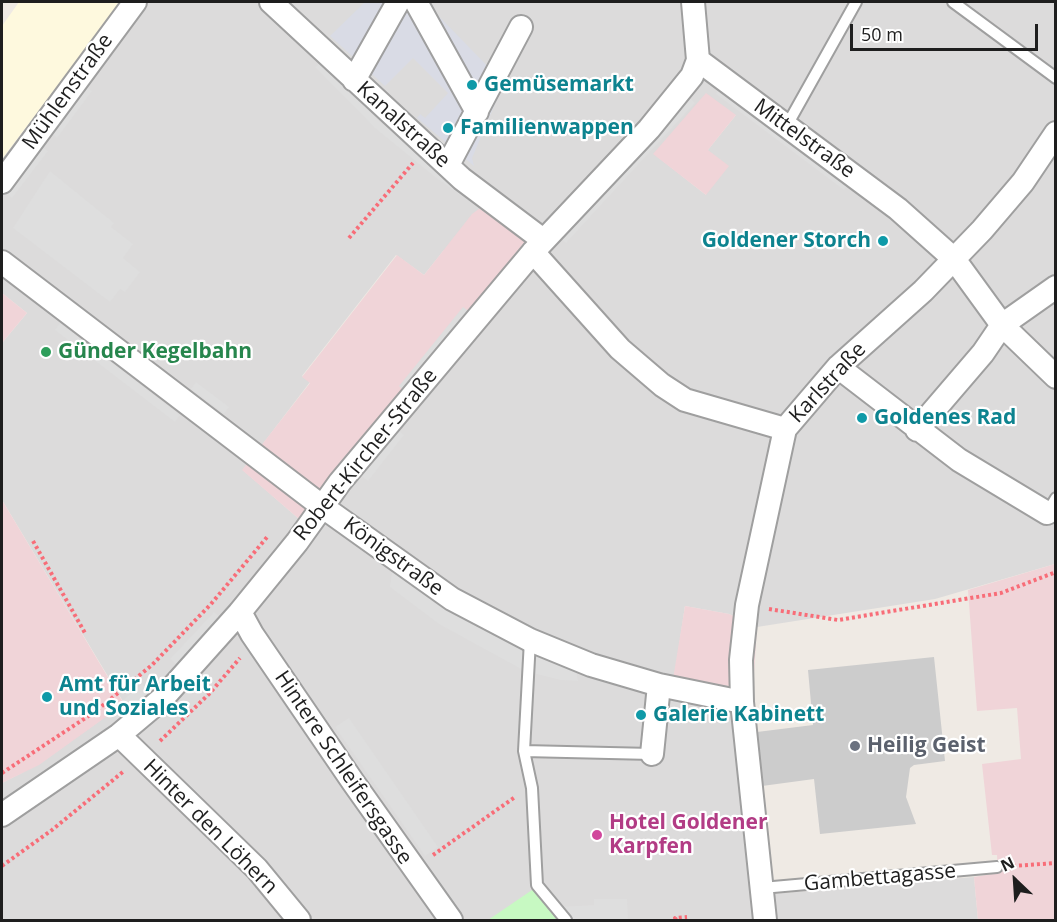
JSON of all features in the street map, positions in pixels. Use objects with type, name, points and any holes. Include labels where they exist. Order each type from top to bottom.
[{"type":"street","name":"Mühlenstraße","points":[[2,182],[135,2]]},
{"type":"street","name":"Kanalstraße","points":[[271,2],[538,246],[620,349],[662,385],[685,400],[785,429]]},
{"type":"street","points":[[354,80],[398,2]]},
{"type":"street","points":[[416,2],[477,112]]},
{"type":"street","points":[[693,2],[698,60]]},
{"type":"street","points":[[448,165],[521,27]]},
{"type":"street","name":"Mittelstraße","points":[[698,60],[786,127],[856,176],[954,259],[1002,325],[1056,377]]},
{"type":"street","name":"Robert-Kircher-Straße","points":[[2,815],[119,735],[163,698],[240,612],[340,482],[538,246],[656,120],[692,76],[698,60]]},
{"type":"street","name":"Karlstraße","points":[[765,921],[741,702],[741,660],[747,605],[785,429],[838,367],[923,291],[954,259],[1023,182],[1056,133]]},
{"type":"street","name":"Königstraße","points":[[2,262],[323,507],[452,599],[530,640],[591,665],[659,685],[741,702]]},
{"type":"street","points":[[918,430],[982,353],[1002,325],[1056,287]]},
{"type":"street","points":[[838,367],[918,430],[988,479],[1051,505]]},
{"type":"street","name":"Hintere Schleifersgasse","points":[[240,612],[252,634],[412,869],[451,921]]},
{"type":"street","points":[[652,754],[659,685]]},
{"type":"street","name":"Hinter den Löhern","points":[[119,735],[257,869],[299,921]]},
{"type":"lane","points":[[786,127],[856,2]]},
{"type":"lane","points":[[953,2],[1056,78]]},
{"type":"lane","points":[[530,640],[524,751],[532,785],[537,885],[566,921]]},
{"type":"lane","points":[[524,751],[652,754]]},
{"type":"lane","name":"Gambettagasse","points":[[762,888],[998,867]]},
{"type":"path","points":[[349,237],[413,163]]},
{"type":"path","points":[[2,773],[96,711],[152,665],[211,604],[270,533]]},
{"type":"path","points":[[33,542],[85,633]]},
{"type":"path","points":[[747,605],[838,620],[1001,593],[1056,572]]},
{"type":"path","points":[[114,683],[120,691]]},
{"type":"path","points":[[412,869],[532,785]]},
{"type":"path","points":[[1014,866],[1056,863]]},
{"type":"path","points":[[676,921],[675,918],[687,917]]},
{"type":"shaded area","points":[[19,2],[121,2],[2,159],[2,26]]},
{"type":"shaded area","points":[[121,2],[1055,2],[1055,564],[935,599],[757,627],[729,614],[685,606],[674,679],[753,689],[772,894],[974,877],[978,920],[2,920],[2,783],[39,764],[124,703],[2,500],[2,343],[27,313],[2,293],[2,159]],"holes":[[[736,115],[707,151],[706,195],[658,157]],[[444,250],[299,519],[243,470],[310,382],[302,376],[396,255],[424,275]]]},
{"type":"shaded area","name":"Gemüsemarkt","points":[[365,2],[425,2],[504,83],[472,158],[474,166],[417,118],[420,114],[425,118],[448,93],[413,58],[385,86],[330,36]]},
{"type":"shaded area","points":[[321,62],[380,122],[492,207],[487,214],[435,177],[375,128],[315,67]]},
{"type":"shaded area","points":[[86,86],[92,91],[57,138],[51,132]]},
{"type":"shaded area","points":[[722,87],[849,183],[844,190],[716,94]]},
{"type":"shaded area","points":[[706,93],[736,115],[708,150],[729,166],[706,195],[653,154]]},
{"type":"shaded area","points":[[689,97],[695,103],[566,243],[559,237]]},
{"type":"shaded area","points":[[42,147],[48,151],[12,198],[6,193]]},
{"type":"shaded area","points":[[50,171],[114,223],[111,227],[133,244],[123,258],[140,272],[125,292],[120,289],[110,302],[13,228]]},
{"type":"shaded area","points":[[483,206],[527,239],[299,519],[242,470],[310,383],[302,377],[397,255],[424,275],[472,214]]},
{"type":"shaded area","points":[[2,293],[27,313],[2,343]]},
{"type":"shaded area","points":[[463,307],[470,312],[405,392],[399,386]]},
{"type":"shaded area","points":[[60,323],[180,415],[175,422],[55,330]]},
{"type":"shaded area","points":[[196,382],[229,407],[224,414],[191,389]]},
{"type":"shaded area","points":[[397,429],[404,435],[368,481],[360,475]]},
{"type":"shaded area","points":[[2,500],[124,704],[39,765],[2,783]]},
{"type":"shaded area","points":[[1055,564],[1055,920],[978,920],[974,877],[998,873],[997,855],[992,855],[982,764],[1021,759],[1017,708],[977,711],[968,590]]},
{"type":"shaded area","points":[[393,566],[575,664],[578,681],[561,680],[525,671],[439,624],[390,587]]},
{"type":"shaded area","points":[[685,606],[729,614],[757,627],[753,689],[673,679]]},
{"type":"shaded area","points":[[214,612],[221,618],[177,665],[170,659]]},
{"type":"shaded area","points":[[934,657],[945,761],[914,765],[910,768],[906,797],[916,824],[820,834],[814,779],[762,786],[757,732],[813,725],[808,670]]},
{"type":"shaded area","points":[[142,684],[149,691],[117,719],[110,711]]},
{"type":"shaded area","points":[[349,718],[438,847],[425,856],[335,727]]},
{"type":"shaded area","points":[[594,899],[627,899],[628,920],[561,920],[557,907],[594,905]]},
{"type":"green space","points":[[535,888],[561,920],[488,920]]},
{"type":"place","name":"Gemüsemarkt","points":[[472,85]]},
{"type":"place","name":"Familienwappen","points":[[448,128]]},
{"type":"place","name":"Goldener Storch","points":[[883,241]]},
{"type":"place","name":"Günder Kegelbahn","points":[[46,352]]},
{"type":"place","name":"Goldenes Rad","points":[[862,418]]},
{"type":"place","name":"Amt für Arbeit und Soziales","points":[[47,697]]},
{"type":"place","name":"Galerie Kabinett","points":[[641,715]]},
{"type":"place","name":"Heilig Geist","points":[[855,746]]},
{"type":"place","name":"Hotel Goldener Karpfen","points":[[597,835]]}]
